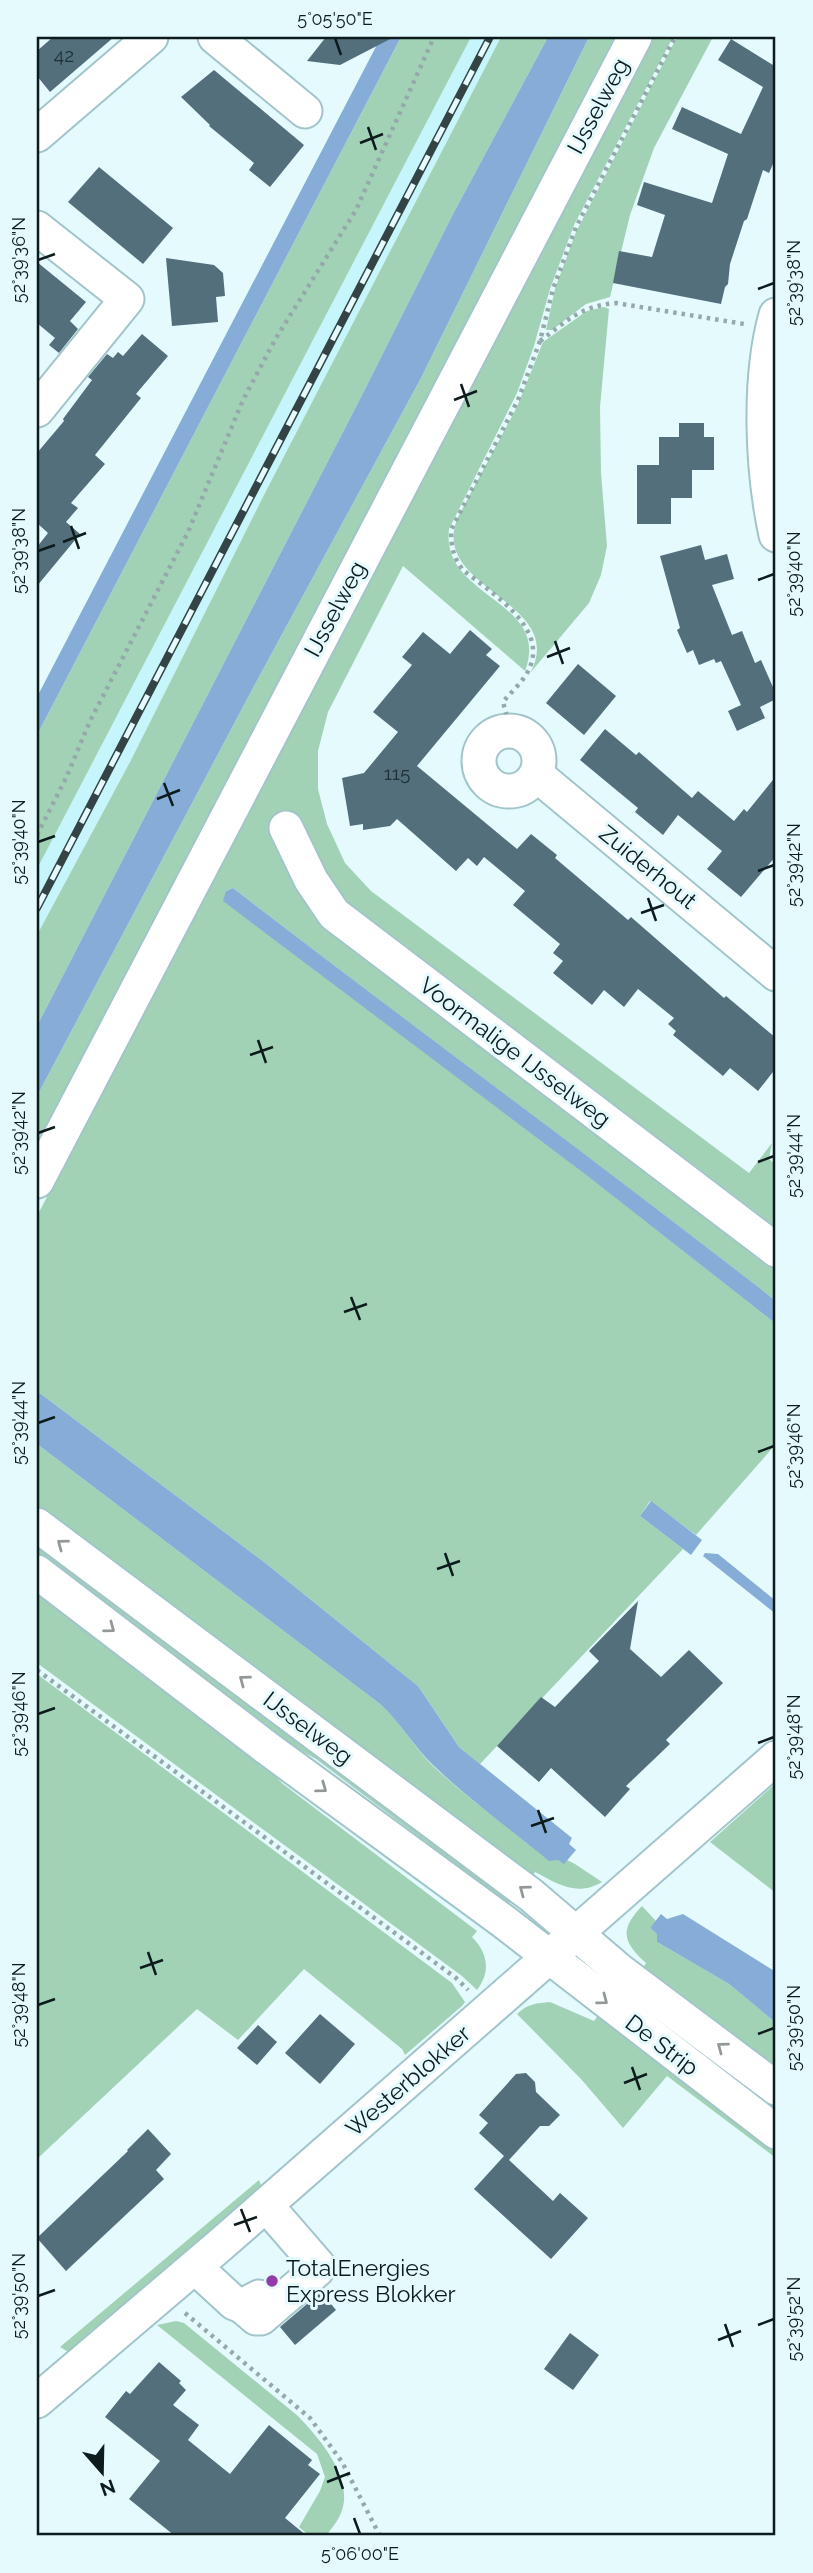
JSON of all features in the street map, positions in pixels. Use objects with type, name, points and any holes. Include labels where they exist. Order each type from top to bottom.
[{"type":"street","points":[[37,135],[151,37]]},
{"type":"street","points":[[215,37],[305,111]]},
{"type":"street","name":"IJsselweg","points":[[37,1181],[635,37]]},
{"type":"street","points":[[37,228],[127,299],[37,410]]},
{"type":"street","points":[[774,322],[766,387],[764,444],[776,535]]},
{"type":"street","points":[[511,732],[525,736],[533,743],[537,753],[537,775],[523,787],[506,791],[489,784],[483,777],[480,769],[481,749],[495,734],[511,732]]},
{"type":"street","name":"Zuiderhout","points":[[537,775],[771,957]]},
{"type":"street","name":"Voormalige IJsselweg","points":[[286,828],[311,880],[334,914],[776,1250]]},
{"type":"street","name":"IJsselweg","points":[[37,1525],[531,1895],[577,1933]]},
{"type":"street","name":"IJsselweg","points":[[37,1572],[549,1958]]},
{"type":"street","name":"Westerblokker","points":[[37,2401],[266,2206],[776,1758]]},
{"type":"street","name":"De Strip","points":[[577,1933],[620,1971],[776,2088]]},
{"type":"street","name":"De Strip","points":[[549,1958],[776,2132]]},
{"type":"street","points":[[195,2267],[234,2304],[242,2306],[256,2318],[266,2315],[315,2273],[318,2265],[266,2206]]},
{"type":"path","points":[[37,835],[66,778],[90,721],[188,532],[243,400],[276,338],[356,210],[434,37]]},
{"type":"path","points":[[511,732],[503,702],[530,670],[533,659],[530,632],[522,621],[456,561],[451,530],[518,400],[540,341],[553,289],[576,227],[675,37]]},
{"type":"path","points":[[540,341],[584,309],[597,304],[616,303],[774,322]]},
{"type":"path","points":[[37,1670],[456,1978],[488,2010]]},
{"type":"path","points":[[164,2294],[310,2418],[326,2436],[342,2462],[380,2536]]},
{"type":"shaded area","points":[[381,37],[401,37],[37,735],[37,697]]},
{"type":"shaded area","points":[[471,37],[501,37],[264,495],[130,762],[37,935],[37,869]]},
{"type":"shaded area","points":[[548,37],[589,37],[421,378],[37,1096],[37,1026],[453,214]]},
{"type":"shaded area","points":[[233,888],[776,1301],[776,1324],[585,1174],[223,901],[226,891]]},
{"type":"shaded area","points":[[37,1391],[264,1562],[418,1686],[459,1747],[572,1838],[569,1844],[576,1850],[564,1864],[558,1860],[549,1861],[446,1778],[380,1704],[37,1444]]},
{"type":"shaded area","points":[[651,1501],[702,1540],[691,1555],[640,1516]]},
{"type":"shaded area","points":[[705,1553],[718,1554],[776,1601],[776,1614],[703,1556]]},
{"type":"shaded area","points":[[661,1914],[667,1919],[683,1914],[776,1972],[776,2023],[729,1984],[657,1942],[657,1934],[650,1928]]},
{"type":"green space","points":[[401,37],[471,37],[37,869],[37,735]]},
{"type":"green space","points":[[501,37],[548,37],[453,214],[37,1026],[37,935],[130,762],[264,495]]},
{"type":"green space","points":[[589,37],[617,37],[37,1146],[37,1096],[421,378]]},
{"type":"green space","points":[[652,37],[673,37],[574,225],[550,289],[517,393],[449,529],[451,552],[461,570],[476,586],[510,613],[523,629],[529,647],[525,671],[403,566],[328,712],[318,751],[318,789],[327,824],[345,863],[371,891],[749,1173],[772,1143],[769,1159],[776,1165],[776,1227],[354,908],[333,886],[272,836],[305,898],[333,931],[776,1266],[776,1301],[233,888],[226,891],[776,1324],[776,1444],[696,1535],[650,1501],[640,1516],[683,1549],[480,1764],[459,1747],[418,1686],[264,1562],[37,1391],[37,1216]]},
{"type":"green space","points":[[677,37],[713,37],[654,148],[630,215],[610,297],[586,304],[552,330],[546,330],[555,289],[576,232]]},
{"type":"green space","points":[[604,307],[609,309],[600,407],[601,473],[607,546],[601,575],[589,603],[531,672],[537,648],[530,628],[516,610],[477,579],[461,561],[454,541],[458,517],[517,407],[543,342],[587,311]]},
{"type":"green space","points":[[37,1444],[380,1704],[432,1765],[549,1860],[564,1863],[567,1860],[602,1882],[576,1889],[535,1872],[530,1880],[37,1515]]},
{"type":"green space","points":[[37,1534],[517,1896],[508,1904],[316,1759],[238,1717],[37,1562]]},
{"type":"green space","points":[[37,1585],[232,1732],[283,1784],[477,1931],[472,1937],[484,1956],[486,1970],[477,1990],[462,1976],[37,1663]]},
{"type":"green space","points":[[37,1674],[452,1983],[465,2002],[462,2006],[405,2055],[402,2049],[304,1969],[238,2040],[197,2009],[37,2159]]},
{"type":"green space","points":[[776,1783],[776,1893],[710,1842]]},
{"type":"green space","points":[[642,1906],[656,1921],[650,1928],[657,1934],[657,1942],[729,1984],[776,2023],[776,2073],[641,1971],[646,1963],[632,1949],[627,1929]]},
{"type":"green space","points":[[550,2002],[594,2021],[599,2014],[776,2142],[776,2158],[667,2076],[623,2128],[581,2079],[517,2014],[532,2005]]},
{"type":"green space","points":[[259,2180],[263,2190],[73,2355],[60,2347]]},
{"type":"green space","points":[[176,2321],[184,2323],[298,2416],[325,2447],[339,2473],[344,2500],[340,2516],[326,2536],[304,2536],[306,2533],[299,2527],[325,2477],[317,2454],[157,2325]]},
{"type":"building","points":[[53,37],[114,37],[50,92],[37,76],[37,51]]},
{"type":"building","points":[[326,37],[394,37],[340,65],[307,61]]},
{"type":"building","points":[[731,39],[773,65],[776,58],[776,157],[769,173],[763,170],[730,264],[728,284],[721,304],[613,283],[619,251],[652,257],[665,215],[637,205],[644,182],[712,203],[728,154],[672,129],[682,107],[741,134],[763,87],[718,60]]},
{"type":"building","points":[[214,70],[304,145],[270,187],[249,170],[254,163],[209,126],[181,97]]},
{"type":"building","points":[[99,167],[173,228],[143,264],[68,202]]},
{"type":"building","points":[[166,258],[214,265],[223,273],[225,296],[216,297],[218,322],[172,326]]},
{"type":"building","points":[[37,262],[86,302],[70,321],[78,329],[59,353],[49,345],[55,338],[37,323]]},
{"type":"building","points":[[142,334],[168,356],[136,394],[141,398],[95,455],[105,464],[71,503],[78,508],[66,522],[80,534],[37,586],[37,547],[48,533],[37,523],[37,453],[64,421],[92,380],[88,377],[107,354],[113,358],[118,352],[123,356]]},
{"type":"building","points":[[679,423],[704,423],[704,437],[714,437],[714,470],[692,470],[692,498],[671,498],[671,524],[637,524],[637,465],[659,465],[659,437],[679,437]]},
{"type":"building","points":[[701,545],[705,560],[727,554],[734,579],[712,585],[732,635],[742,631],[755,663],[761,660],[776,694],[776,699],[760,707],[765,718],[737,731],[728,711],[741,705],[721,661],[716,663],[714,659],[699,665],[693,650],[687,653],[677,630],[680,628],[660,556]]},
{"type":"building","points":[[470,630],[492,649],[486,655],[500,666],[417,766],[517,849],[531,834],[628,920],[631,917],[724,998],[726,996],[776,1038],[776,1068],[758,1091],[730,1068],[723,1076],[673,1035],[676,1031],[668,1024],[674,1018],[638,989],[624,1007],[604,990],[592,1005],[553,973],[563,961],[553,953],[560,944],[513,905],[525,891],[484,857],[477,866],[468,858],[456,871],[397,819],[390,826],[363,830],[363,824],[350,826],[342,778],[364,773],[398,732],[373,712],[412,665],[402,657],[423,632],[450,654]]},
{"type":"building","points":[[578,664],[616,696],[584,735],[546,703]]},
{"type":"building","points":[[605,729],[636,755],[639,752],[692,798],[698,791],[734,821],[744,809],[747,812],[776,776],[776,856],[741,897],[707,869],[722,851],[678,815],[663,835],[635,812],[638,808],[580,760]]},
{"type":"building","points":[[638,1601],[630,1649],[661,1677],[689,1650],[723,1683],[666,1740],[670,1744],[626,1786],[630,1789],[605,1817],[551,1768],[539,1782],[497,1746],[541,1697],[555,1707],[599,1661],[589,1651]]},
{"type":"building","points":[[320,2014],[355,2044],[320,2084],[285,2053]]},
{"type":"building","points":[[258,2025],[277,2042],[257,2065],[237,2048]]},
{"type":"building","points":[[526,2073],[535,2082],[536,2092],[560,2115],[549,2126],[540,2126],[509,2160],[553,2201],[560,2193],[588,2218],[551,2259],[474,2189],[504,2156],[479,2133],[488,2123],[479,2115],[516,2074]]},
{"type":"building","points":[[148,2129],[171,2154],[156,2170],[164,2179],[66,2271],[37,2238]]},
{"type":"building","points":[[321,2292],[336,2310],[295,2345],[280,2327]]},
{"type":"building","points":[[570,2333],[599,2355],[573,2390],[544,2369]]},
{"type":"building","points":[[159,2362],[181,2381],[179,2383],[186,2390],[173,2405],[199,2425],[188,2440],[230,2474],[269,2425],[312,2460],[308,2465],[320,2474],[285,2518],[307,2536],[175,2536],[129,2499],[160,2461],[105,2417],[126,2391],[130,2394]]},
{"type":"railway","points":[[37,908],[490,37]]},
{"type":"place","name":"TotalEnergies Express Blokker","points":[[272,2281]]}]
